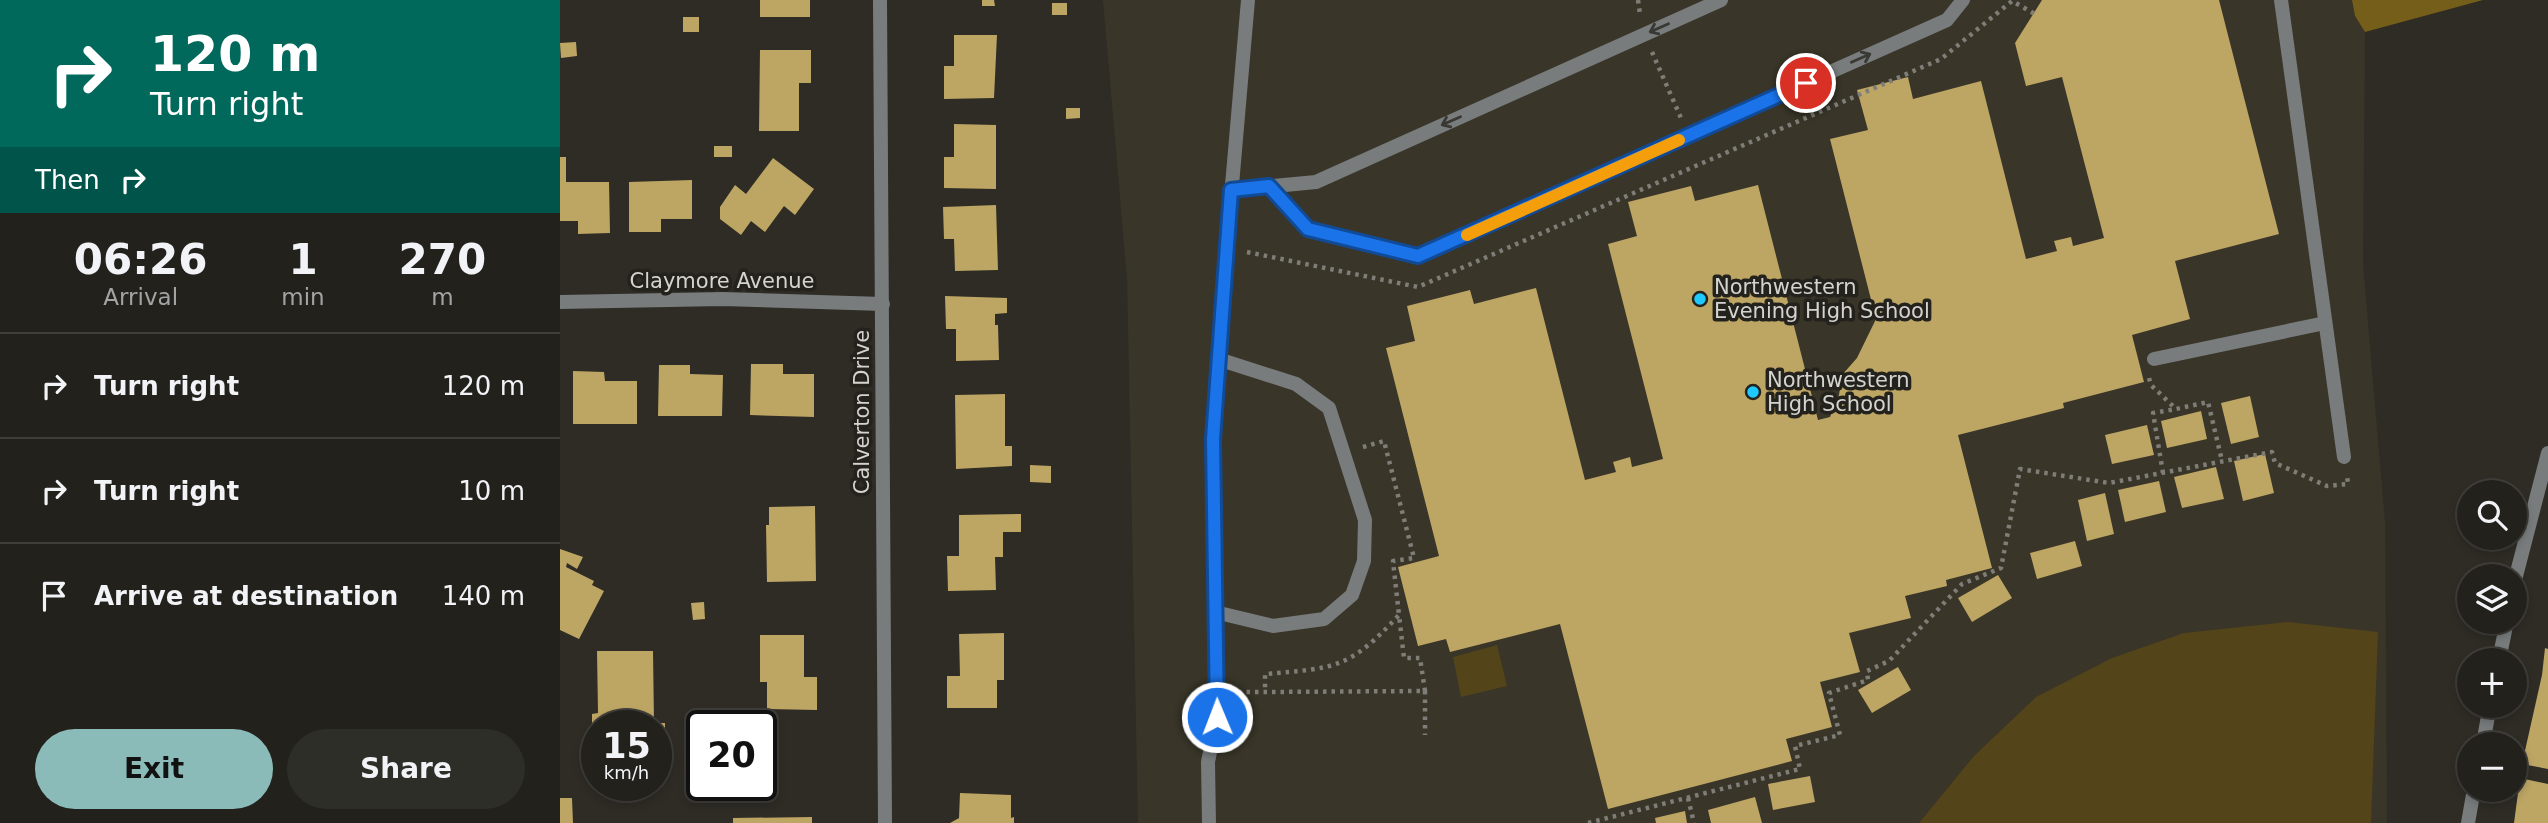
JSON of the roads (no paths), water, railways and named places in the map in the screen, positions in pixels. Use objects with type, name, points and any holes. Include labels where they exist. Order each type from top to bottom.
[{"type":"street","name":"Calverton Drive","points":[[880,0],[885,823]]},
{"type":"street","points":[[1209,823],[1209,762],[1217,717],[1213,439],[1248,0]]},
{"type":"street","points":[[1231,190],[1316,182],[1721,0]]},
{"type":"street","points":[[1269,186],[1308,229],[1418,256],[1947,20],[1963,0]]},
{"type":"street","points":[[2281,0],[2344,457]]},
{"type":"street","name":"Claymore Avenue","points":[[560,302],[723,299],[883,304]]},
{"type":"street","points":[[2151,365],[2325,323]]},
{"type":"street","points":[[1215,612],[1273,626],[1324,619],[1352,595],[1364,561],[1365,520],[1329,408],[1296,384],[1218,359]]},
{"type":"street","points":[[2519,564],[2548,453]]},
{"type":"street","points":[[2468,823],[2472,802]]},
{"type":"place","name":"Northwestern Evening High School","points":[[1700,299]]},
{"type":"place","name":"Northwestern High School","points":[[1753,392]]}]
